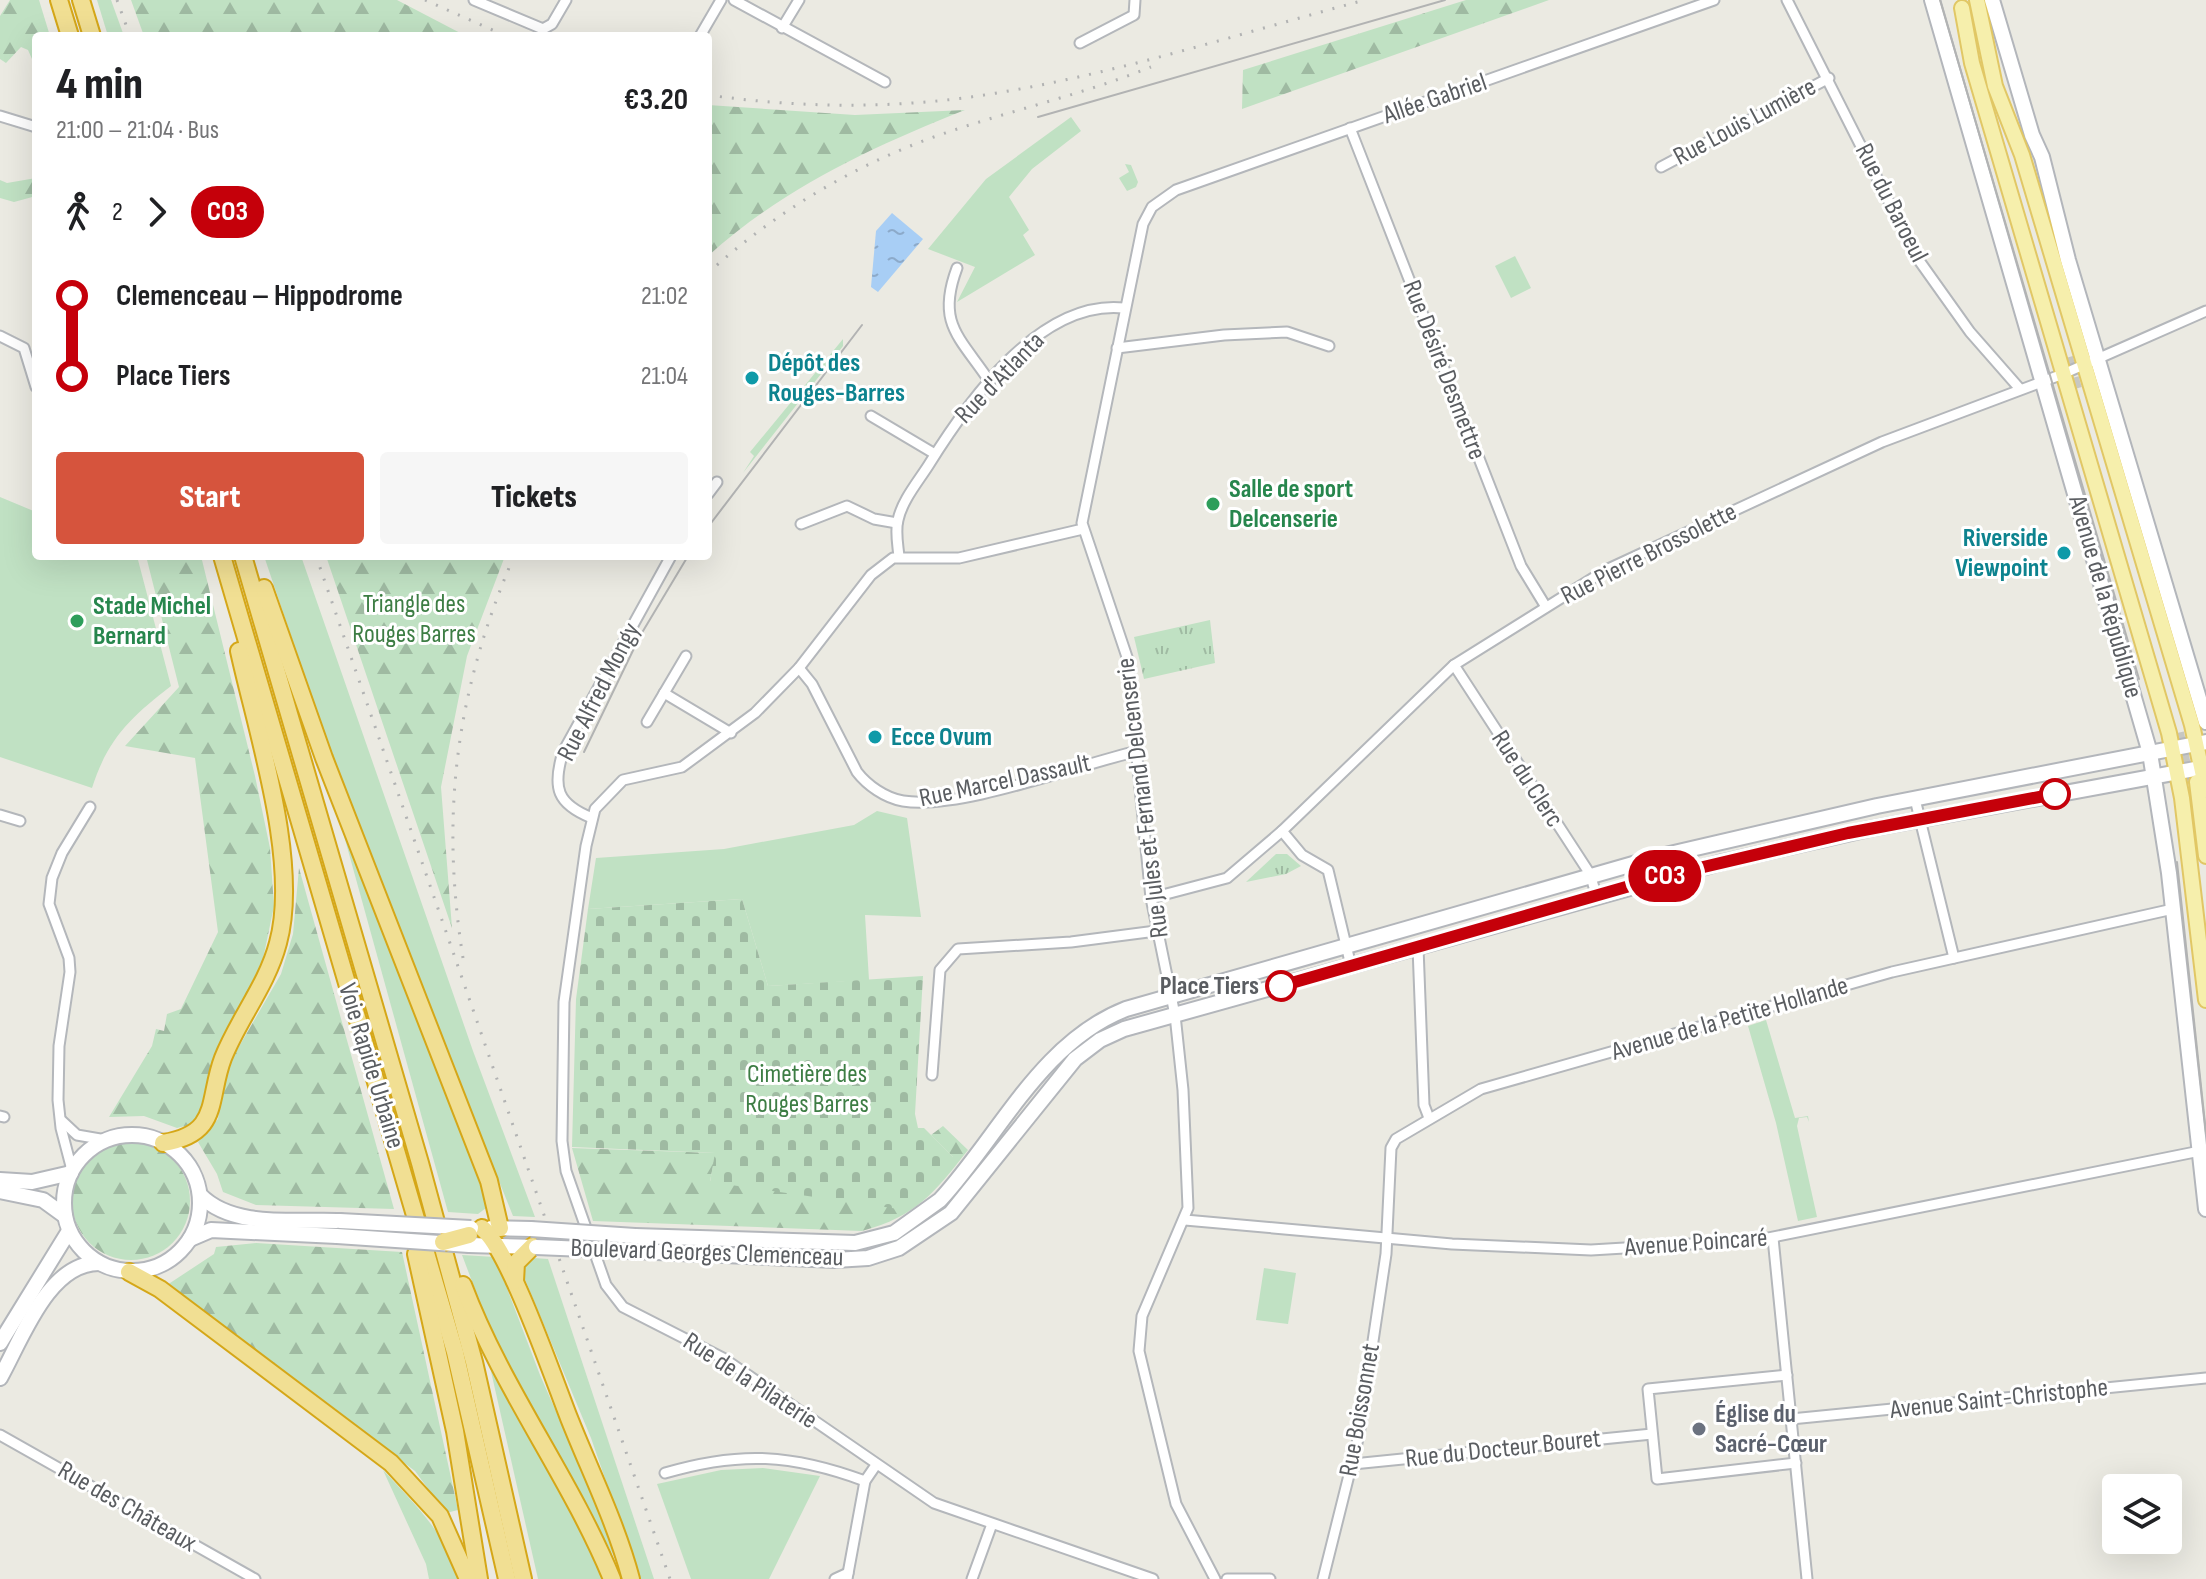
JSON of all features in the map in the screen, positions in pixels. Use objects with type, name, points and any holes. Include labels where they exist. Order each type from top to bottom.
[{"type":"highway","points":[[59,0],[69,32]]},
{"type":"highway","points":[[81,0],[91,32]]},
{"type":"highway","points":[[163,1143],[191,1134],[207,1119],[224,1054],[275,955],[285,899],[280,835],[220,560]]},
{"type":"highway","name":"Voie Rapide Urbaine","points":[[220,560],[455,1352],[507,1579]]},
{"type":"highway","name":"Voie Rapide Urbaine","points":[[244,560],[420,1163],[468,1339],[523,1579]]},
{"type":"highway","points":[[252,560],[324,758],[493,1196],[500,1228]]},
{"type":"highway","points":[[386,1124],[391,1161],[443,1373],[479,1579]]},
{"type":"highway","points":[[420,1163],[484,1336],[586,1522],[612,1579]]},
{"type":"highway","points":[[443,1242],[473,1234],[491,1214],[493,1196]]},
{"type":"highway","points":[[473,1234],[497,1246],[612,1520],[631,1579]]},
{"type":"highway","points":[[520,1298],[514,1268],[522,1253],[534,1241]]},
{"type":"highway","points":[[129,1272],[160,1289],[391,1463],[440,1516],[468,1579]]},
{"type":"main road","name":"Avenue de la République","points":[[1932,0],[2150,753],[2173,909],[2206,1209]]},
{"type":"main road","points":[[1964,3],[2067,348],[1995,86],[1977,0]]},
{"type":"main road","points":[[1992,0],[2032,135],[2042,157],[2080,366],[2202,743],[2196,778],[2206,1000]]},
{"type":"main road","points":[[1964,3],[2022,155],[2080,366],[2173,749],[2196,778],[2206,856]]},
{"type":"main road","points":[[1964,3],[1972,63],[2206,722]]},
{"type":"main road","name":"Avenue de la République","points":[[2079,386],[2182,731]]},
{"type":"main road","name":"Boulevard Georges Clemenceau","points":[[497,1246],[534,1241],[837,1244],[894,1233],[940,1200],[1048,1064],[1074,1038],[1107,1017],[1347,949],[1590,874],[1786,826],[2202,743]]},
{"type":"main road","points":[[2196,778],[2206,943]]},
{"type":"main road","name":"Boulevard Georges Clemenceau","points":[[634,1244],[835,1260],[868,1258],[899,1248],[951,1213],[1075,1059],[1111,1035],[1596,894],[1764,851],[1920,819],[2155,779],[2196,778]]},
{"type":"main road","points":[[190,1239],[198,1218],[200,1195],[188,1164],[163,1143],[132,1135],[106,1140],[84,1154],[72,1172],[65,1191],[65,1216],[69,1231],[81,1250],[99,1263],[129,1272],[161,1265],[190,1239],[211,1230],[443,1242]]},
{"type":"main road","points":[[0,1180],[32,1182],[72,1172]]},
{"type":"main road","points":[[0,1191],[43,1200],[65,1216]]},
{"type":"main road","name":"Boulevard Georges Clemenceau","points":[[200,1195],[218,1210],[238,1216],[340,1221],[473,1234],[500,1228],[534,1241]]},
{"type":"main road","points":[[0,1343],[69,1231]]},
{"type":"main road","points":[[0,1378],[55,1282],[71,1269],[99,1263]]},
{"type":"street","points":[[474,0],[543,29],[552,24],[566,0]]},
{"type":"street","points":[[702,32],[721,0]]},
{"type":"street","points":[[734,0],[885,82]]},
{"type":"street","points":[[782,28],[799,0]]},
{"type":"street","points":[[1080,43],[1134,15],[1135,0]]},
{"type":"street","name":"Allée Gabriel","points":[[1158,202],[1176,190],[1714,0]]},
{"type":"street","name":"Rue du Baroeul","points":[[1787,0],[1928,276],[1970,332],[2020,389]]},
{"type":"street","name":"Rue Louis Lumière","points":[[1661,167],[1829,78]]},
{"type":"street","points":[[0,118],[32,126]]},
{"type":"street","name":"Rue Désiré Desmettre","points":[[1350,128],[1521,566],[1546,607]]},
{"type":"street","name":"Rue Jules et Fernand Delcenserie","points":[[1158,202],[1143,224],[1083,511],[1083,529],[1127,657],[1151,898],[1175,1015],[1189,1174],[1185,1220],[1142,1316],[1138,1343],[1176,1504],[1215,1579]]},
{"type":"street","points":[[957,268],[947,295],[947,314],[990,382]]},
{"type":"street","name":"Rue d'Atlanta","points":[[899,557],[897,523],[904,504],[957,418],[1026,346],[1056,323],[1096,308],[1124,308]]},
{"type":"street","name":"Rue Pierre Brossolette","points":[[1151,898],[1227,878],[1282,831],[1454,665],[1618,564],[1851,456],[2080,366],[2206,311]]},
{"type":"street","points":[[1117,348],[1224,335],[1287,332],[1329,346]]},
{"type":"street","points":[[0,336],[24,348],[32,374]]},
{"type":"street","points":[[871,416],[935,454]]},
{"type":"street","points":[[712,489],[717,482]]},
{"type":"street","points":[[801,524],[847,506],[874,519],[897,523]]},
{"type":"street","points":[[592,818],[602,798],[623,780],[682,767],[764,706],[799,668],[876,569],[899,557],[959,558],[1083,529]]},
{"type":"street","name":"Rue Alfred Mongy","points":[[592,818],[571,809],[560,796],[558,775],[563,752],[669,560]]},
{"type":"street","points":[[647,722],[686,656]]},
{"type":"street","name":"Rue du Clerc","points":[[1454,665],[1590,874],[1596,894]]},
{"type":"street","name":"Rue Marcel Dassault","points":[[799,668],[812,684],[857,772],[867,783],[896,800],[948,799],[1138,751]]},
{"type":"street","points":[[664,693],[731,733]]},
{"type":"street","points":[[1915,799],[1954,958]]},
{"type":"street","points":[[72,1172],[59,1114],[59,1046],[70,972],[69,958],[49,904],[52,878],[62,853],[90,807]]},
{"type":"street","points":[[0,815],[20,821]]},
{"type":"street","name":"Rue de la Pilaterie","points":[[592,818],[564,1002],[562,1141],[566,1171],[610,1291],[623,1307],[723,1358],[934,1503],[1153,1579]]},
{"type":"street","points":[[1282,831],[1302,855],[1328,870],[1351,966]]},
{"type":"street","name":"Avenue de la Petite Hollande","points":[[1388,1238],[1391,1148],[1396,1139],[1481,1089],[1880,975],[2173,909]]},
{"type":"street","points":[[932,1075],[940,970],[953,951],[967,946],[1055,944],[1156,931]]},
{"type":"street","points":[[1418,947],[1424,1105],[1429,1118]]},
{"type":"street","points":[[59,1114],[74,1133],[106,1140]]},
{"type":"street","name":"Avenue Poincaré","points":[[1185,1220],[1388,1238],[1602,1250],[1773,1238],[2200,1151]]},
{"type":"street","name":"Rue Boissonnet","points":[[1323,1579],[1353,1464],[1388,1238]]},
{"type":"street","points":[[1773,1238],[1807,1579]]},
{"type":"street","points":[[1787,1375],[1648,1389],[1652,1434],[1657,1479],[1796,1463]]},
{"type":"street","name":"Avenue Saint-Christophe","points":[[1791,1419],[2206,1378]]},
{"type":"street","name":"Rue du Docteur Bouret","points":[[1353,1464],[1652,1434]]},
{"type":"street","name":"Rue des Châteaux","points":[[0,1435],[255,1579]]},
{"type":"street","name":"Rue de la Pilaterie","points":[[665,1473],[718,1460],[766,1457],[818,1465],[865,1481]]},
{"type":"street","points":[[835,1579],[847,1576],[865,1481],[876,1465]]},
{"type":"street","points":[[972,1579],[992,1524]]},
{"type":"street","points":[[1227,1579],[1270,1579]]},
{"type":"green space","points":[[10,0],[39,0],[49,32],[32,32],[32,59],[28,50],[21,47],[6,63],[0,59],[0,16]]},
{"type":"green space","points":[[97,0],[111,0],[123,32],[107,32]]},
{"type":"green space","points":[[131,0],[397,0],[458,32],[143,32]]},
{"type":"green space","points":[[1466,0],[1549,0],[1242,109],[1243,70]]},
{"type":"green space","points":[[712,105],[855,115],[965,110],[830,171],[737,232],[712,253]]},
{"type":"green space","points":[[1071,117],[1081,131],[1032,169],[1009,197],[1029,230],[1023,235],[1035,255],[957,302],[975,267],[928,249],[986,179]]},
{"type":"green space","points":[[1125,164],[1131,165],[1138,182],[1136,187],[1127,191],[1119,178],[1129,172]]},
{"type":"green space","points":[[32,179],[32,197],[14,202],[0,198],[0,180],[7,183]]},
{"type":"green space","points":[[1515,256],[1531,288],[1511,298],[1495,266]]},
{"type":"green space","points":[[843,339],[843,346],[743,473],[754,456],[750,452]]},
{"type":"green space","name":"Stade Michel Bernard","points":[[0,497],[32,510],[32,560],[138,560],[171,686],[122,730],[105,755],[92,788],[0,757]]},
{"type":"green space","points":[[147,560],[202,560],[270,848],[274,906],[263,959],[217,1052],[207,1103],[193,1124],[177,1128],[144,1116],[109,1117],[152,1046],[156,1029],[164,1031],[167,1014],[181,1009],[218,932],[195,758],[125,746],[179,687]]},
{"type":"green space","points":[[265,560],[302,560],[473,1051],[535,1217],[513,1216],[345,796]]},
{"type":"green space","name":"Triangle des Rouges Barres","points":[[327,560],[503,560],[467,656],[441,787],[452,928]]},
{"type":"green space","points":[[1210,620],[1215,663],[1144,679],[1134,637]]},
{"type":"green space","points":[[877,811],[907,818],[921,917],[865,915],[869,980],[768,986],[742,899],[588,909],[596,858],[724,849],[854,825]]},
{"type":"green space","points":[[338,814],[482,1185],[486,1208],[478,1214],[448,1212]]},
{"type":"green space","points":[[1276,854],[1287,854],[1301,866],[1286,874],[1246,882]]},
{"type":"green space","points":[[299,868],[394,1209],[256,1205],[223,1192],[217,1174],[198,1142],[218,1119],[226,1069],[281,974],[293,934]]},
{"type":"green space","name":"Cimetière des Rouges Barres","points":[[742,899],[768,986],[923,976],[915,1114],[918,1128],[924,1128],[953,1157],[954,1166],[906,1210],[710,1182],[715,1153],[572,1147],[576,999],[588,909]]},
{"type":"green space","points":[[1766,1020],[1795,1118],[1808,1116],[1809,1122],[1807,1117],[1799,1118],[1797,1126],[1817,1217],[1798,1221],[1776,1123],[1748,1026]]},
{"type":"green space","points":[[943,1126],[968,1150],[923,1201],[897,1218],[862,1231],[593,1221],[572,1148],[716,1153],[710,1181],[953,1157],[931,1135]]},
{"type":"green space","points":[[131,1142],[154,1146],[173,1159],[186,1178],[190,1201],[186,1224],[173,1243],[154,1256],[131,1260],[108,1256],[89,1243],[76,1224],[72,1201],[76,1178],[89,1159],[108,1146]]},
{"type":"green space","points":[[256,1243],[402,1252],[458,1510],[446,1513],[415,1471],[167,1285],[214,1254],[216,1247]]},
{"type":"green space","points":[[462,1255],[495,1257],[540,1375],[620,1557],[616,1560],[497,1347]]},
{"type":"green space","points":[[534,1258],[548,1259],[654,1579],[640,1579],[591,1438],[524,1277],[524,1266]]},
{"type":"green space","points":[[1264,1268],[1296,1273],[1288,1324],[1256,1320]]},
{"type":"green space","points":[[490,1367],[581,1530],[604,1579],[538,1579]]},
{"type":"green space","points":[[763,1468],[820,1476],[769,1579],[691,1579],[657,1484],[721,1470]]},
{"type":"green space","points":[[383,1470],[418,1507],[438,1534],[459,1579],[429,1579],[426,1564]]},
{"type":"water","points":[[892,213],[923,239],[878,292],[871,287],[876,231]]},
{"type":"tunnel","points":[[2066,358],[2075,389]]},
{"type":"tunnel","points":[[2177,733],[2188,784]]},
{"type":"tram line","points":[[1038,117],[1445,0]]},
{"type":"tram line","points":[[1940,0],[2139,679]]},
{"type":"tram line","points":[[712,522],[862,325]]},
{"type":"tram line","points":[[584,752],[640,636],[686,560]]},
{"type":"tram line","points":[[2177,862],[2206,1133]]},
{"type":"railway","points":[[117,0],[129,32]]},
{"type":"railway","points":[[425,0],[497,32]]},
{"type":"railway","points":[[712,95],[836,105],[899,104],[963,98],[1115,68],[1365,0]]},
{"type":"railway","points":[[712,269],[786,212],[871,163],[931,138],[1151,67]]},
{"type":"railway","points":[[317,560],[670,1579]]},
{"type":"railway","points":[[463,958],[453,853],[458,753],[478,655],[512,560]]},
{"type":"bus line","name":"CO3","points":[[1281,986],[1577,900],[1764,851],[2055,794]]},
{"type":"place","name":"Dépôt des Rouges-Barres","points":[[752,378]]},
{"type":"place","name":"Salle de sport Delcenserie","points":[[1213,504]]},
{"type":"place","name":"Riverside Viewpoint","points":[[2064,553]]},
{"type":"place","name":"Stade Michel Bernard","points":[[77,621]]},
{"type":"place","name":"Ecce Ovum","points":[[875,737]]},
{"type":"place","name":"Place Tiers","points":[[1281,986]]},
{"type":"place","name":"Église du Sacré-Cœur","points":[[1699,1429]]}]
